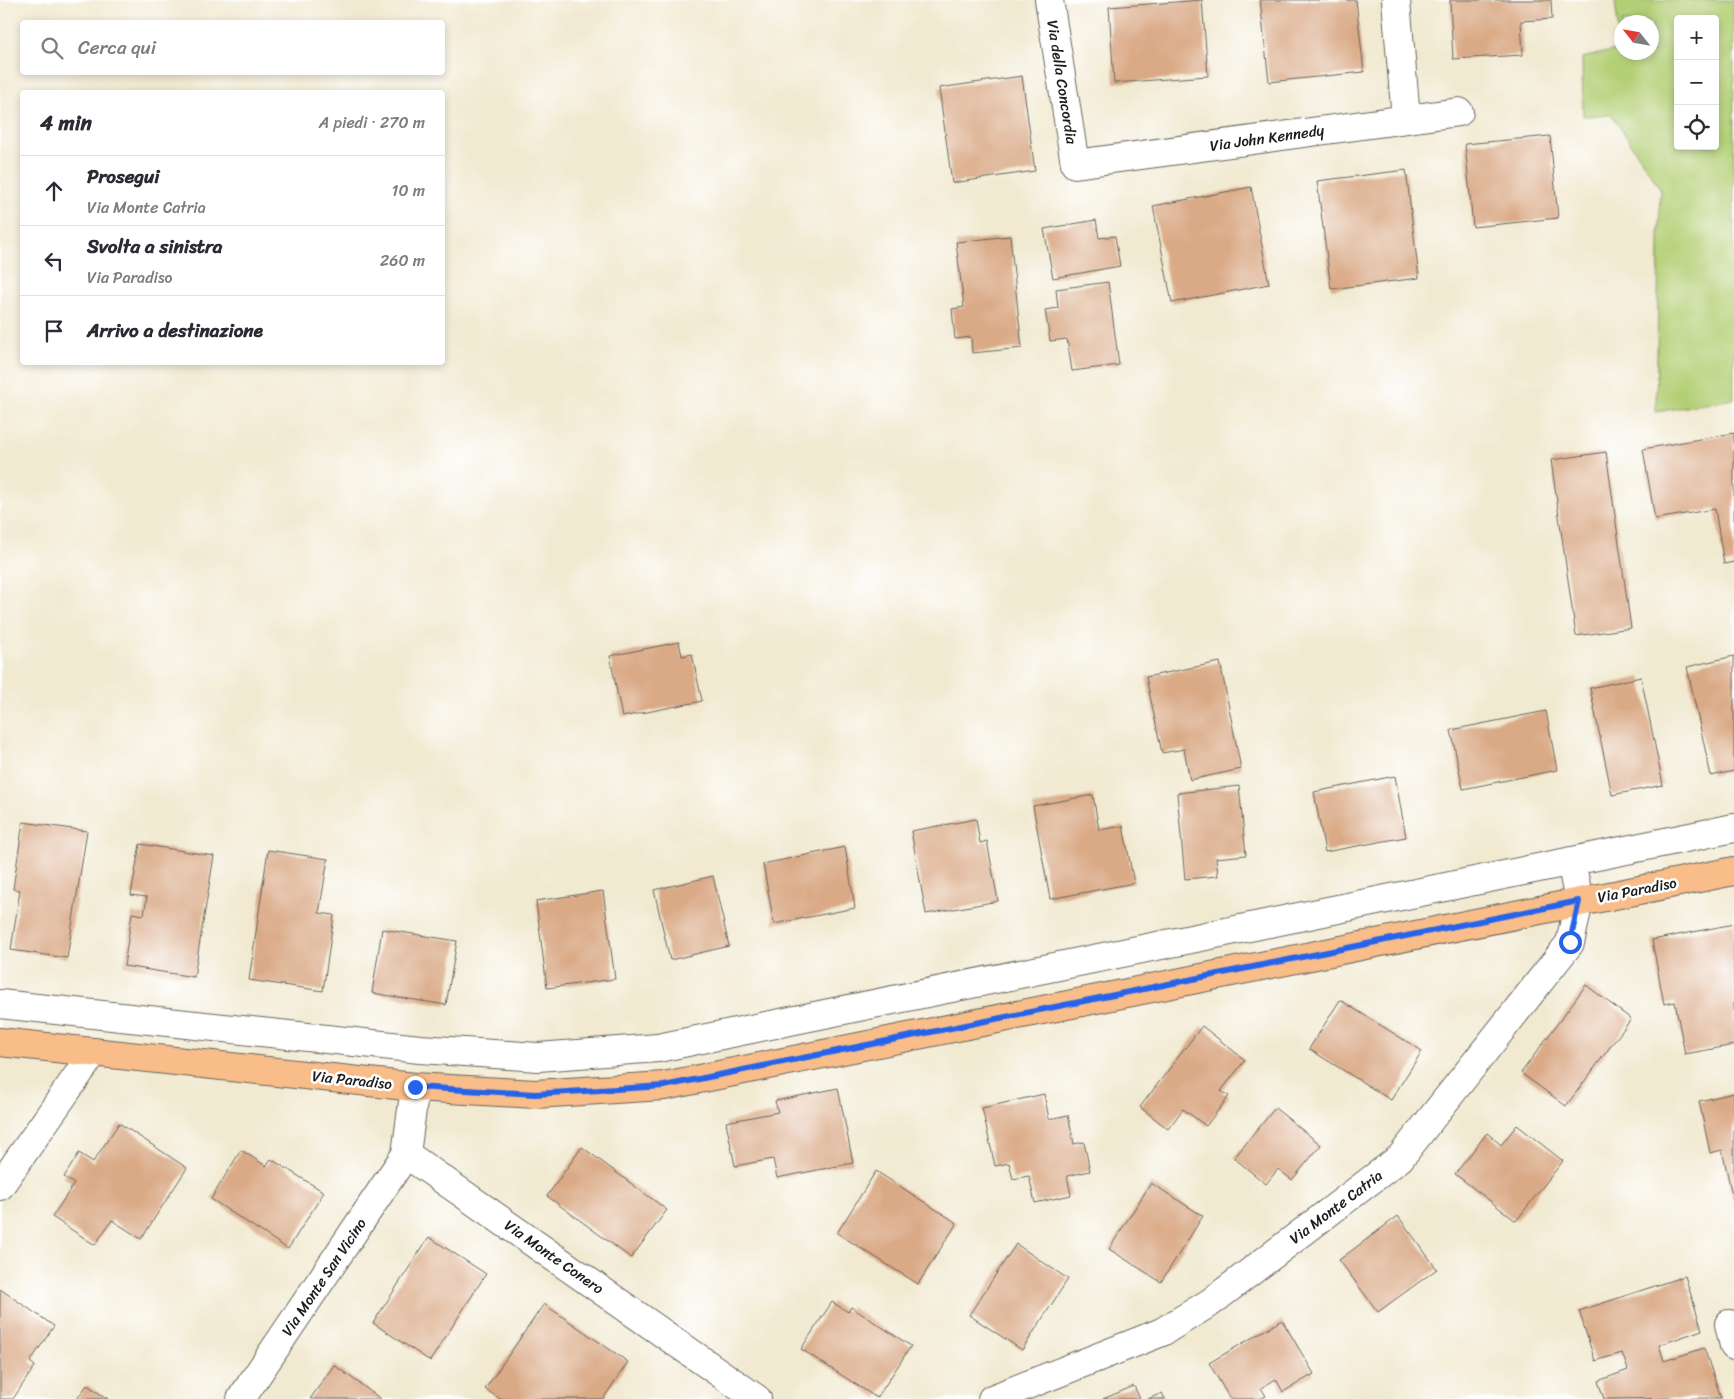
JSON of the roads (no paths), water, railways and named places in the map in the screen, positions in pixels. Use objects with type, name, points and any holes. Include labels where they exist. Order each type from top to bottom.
[{"type":"main road","name":"Via Paradiso","points":[[0,1042],[415,1087],[535,1094],[664,1086],[1734,871]]},
{"type":"street","name":"Via della Concordia","points":[[1049,0],[1076,164]]},
{"type":"street","points":[[1396,0],[1406,119]]},
{"type":"street","name":"Via John Kennedy","points":[[1076,164],[1459,112]]},
{"type":"street","points":[[0,1004],[420,1049],[538,1057],[658,1048],[1734,828]]},
{"type":"street","points":[[1571,861],[1579,901]]},
{"type":"street","name":"Via Monte Catria","points":[[992,1399],[1162,1332],[1211,1302],[1400,1158],[1570,942],[1579,901]]},
{"type":"street","points":[[0,1186],[94,1052]]},
{"type":"street","points":[[406,1154],[415,1087]]},
{"type":"street","name":"Via Monte San Vicino","points":[[241,1399],[406,1154]]},
{"type":"street","name":"Via Monte Conero","points":[[406,1154],[756,1399]]}]
